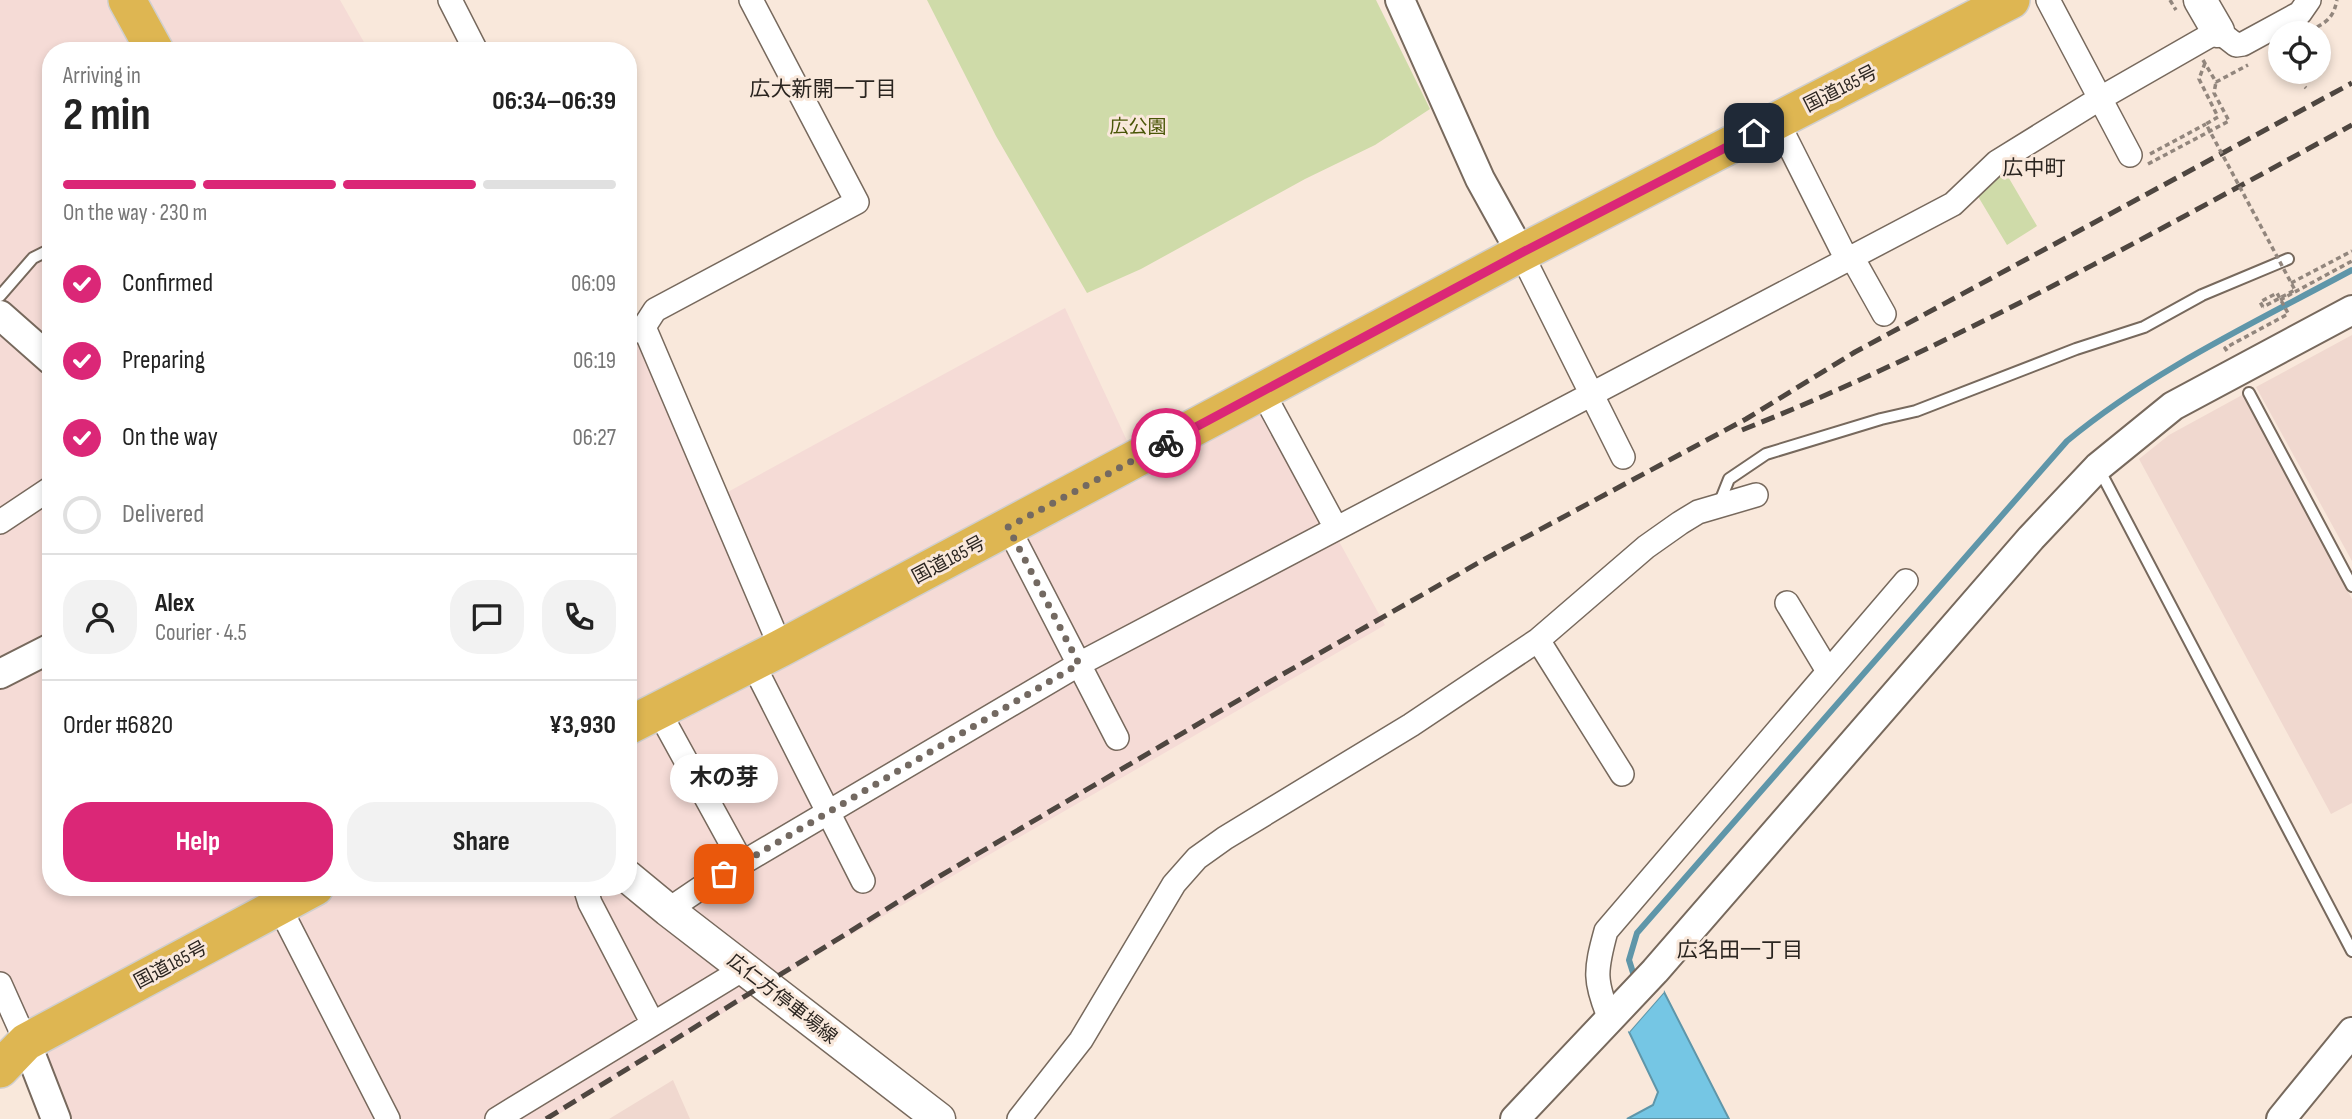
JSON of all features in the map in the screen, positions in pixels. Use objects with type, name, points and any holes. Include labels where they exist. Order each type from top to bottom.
[{"type":"highway","points":[[127,0],[150,42]]},
{"type":"highway","points":[[153,0],[176,42]]},
{"type":"highway","name":"国道185号","points":[[643,718],[1521,253],[2011,0]]},
{"type":"highway","name":"国道185号","points":[[0,1069],[13,1044],[274,896]]},
{"type":"main road","name":"広仁方停車場線","points":[[637,884],[939,1119]]},
{"type":"street","points":[[450,0],[471,42]]},
{"type":"street","points":[[637,329],[655,310],[857,202],[751,0]]},
{"type":"street","points":[[1400,0],[1480,179],[1521,253],[1623,457]]},
{"type":"street","points":[[2048,0],[2099,99],[2138,160]]},
{"type":"street","points":[[668,910],[742,863],[1079,664],[1953,204],[1997,162],[2099,99],[2209,10],[2236,45],[2243,44],[2300,13],[2309,0]]},
{"type":"street","points":[[1777,121],[1850,258],[1884,314]]},
{"type":"street","points":[[1515,1119],[1655,971],[2031,538],[2098,467],[2173,406],[2352,310]]},
{"type":"street","points":[[0,315],[42,352]]},
{"type":"street","points":[[637,332],[828,812],[863,881]]},
{"type":"street","points":[[1262,391],[1336,528]]},
{"type":"street","points":[[0,522],[42,494]]},
{"type":"street","points":[[1019,1119],[1081,1040],[1174,884],[1198,858],[1224,838],[1411,725],[1538,640],[1646,547],[1698,512],[1756,495]]},
{"type":"street","points":[[1008,527],[1117,738]]},
{"type":"street","points":[[1615,1014],[1601,997],[1596,968],[1606,931],[1906,581]]},
{"type":"street","points":[[1787,603],[1828,671]]},
{"type":"street","points":[[1538,640],[1622,774]]},
{"type":"street","points":[[0,674],[42,653]]},
{"type":"street","points":[[643,718],[742,863]]},
{"type":"street","points":[[274,896],[388,1119]]},
{"type":"street","points":[[588,896],[653,1024]]},
{"type":"street","points":[[497,1119],[745,968]]},
{"type":"street","points":[[0,984],[13,1044],[56,1119]]},
{"type":"street","points":[[2281,1119],[2352,1032]]},
{"type":"lane","points":[[0,296],[33,258],[42,253]]},
{"type":"lane","points":[[1718,506],[1729,479],[1766,454],[1916,411],[2076,349],[2144,327],[2202,295],[2288,259]]},
{"type":"lane","points":[[2249,393],[2352,586]]},
{"type":"lane","points":[[2098,467],[2352,951]]},
{"type":"path","points":[[2328,21],[2334,12],[2337,0]]},
{"type":"path","points":[[2138,160],[2218,117],[2199,79],[2205,63]]},
{"type":"path","points":[[2138,160],[2228,121],[2214,93],[2216,82]]},
{"type":"path","points":[[2206,124],[2295,290],[2263,307],[2260,302],[2277,293],[2281,301],[2288,314],[2225,348],[2227,351]]},
{"type":"path","points":[[2291,283],[2352,251]]},
{"type":"path","points":[[2281,301],[2352,261]]},
{"type":"shaded area","points":[[0,0],[340,0],[364,42],[42,42],[42,896],[637,896],[637,334],[641,332],[715,499],[1065,308],[1136,460],[1259,396],[1385,625],[837,943],[551,1119],[52,1119],[0,999]]},
{"type":"shaded area","points":[[2352,335],[2352,561],[2256,387]]},
{"type":"shaded area","points":[[2244,394],[2352,599],[2352,803],[2331,814],[2139,459],[2169,435]]},
{"type":"shaded area","points":[[673,1080],[690,1119],[609,1119]]},
{"type":"green space","name":"広公園","points":[[927,0],[1376,0],[1430,109],[1375,145],[1305,179],[1141,269],[1087,293],[996,136]]},
{"type":"green space","points":[[2003,168],[2037,226],[2007,245],[1976,193]]},
{"type":"water","points":[[1664,992],[1729,1119],[1627,1119],[1653,1105],[1658,1092],[1629,1032]]},
{"type":"pier","points":[[1663,989],[1664,992],[1629,1032],[1627,1028]]},
{"type":"waterway","points":[[1635,979],[1629,960],[1637,933],[2067,441],[2100,415],[2169,370],[2352,270]]},
{"type":"railway","points":[[546,1119],[940,876],[1283,674],[1485,559],[1746,419],[1855,352],[2352,83]]},
{"type":"railway","points":[[1742,430],[1821,397],[1975,325],[2127,247],[2352,125]]},
{"type":"way so far","points":[[724,874],[1079,664],[1008,527],[1166,443]]},
{"type":"place","name":"木の芽","points":[[724,874]]},
{"type":"district","name":"広大新開一丁目","points":[[823,89]]},
{"type":"district","name":"広中町","points":[[2034,168]]},
{"type":"district","name":"広名田一丁目","points":[[1740,950]]},
{"type":"route","points":[[1166,443],[1521,253],[1754,133]]}]
